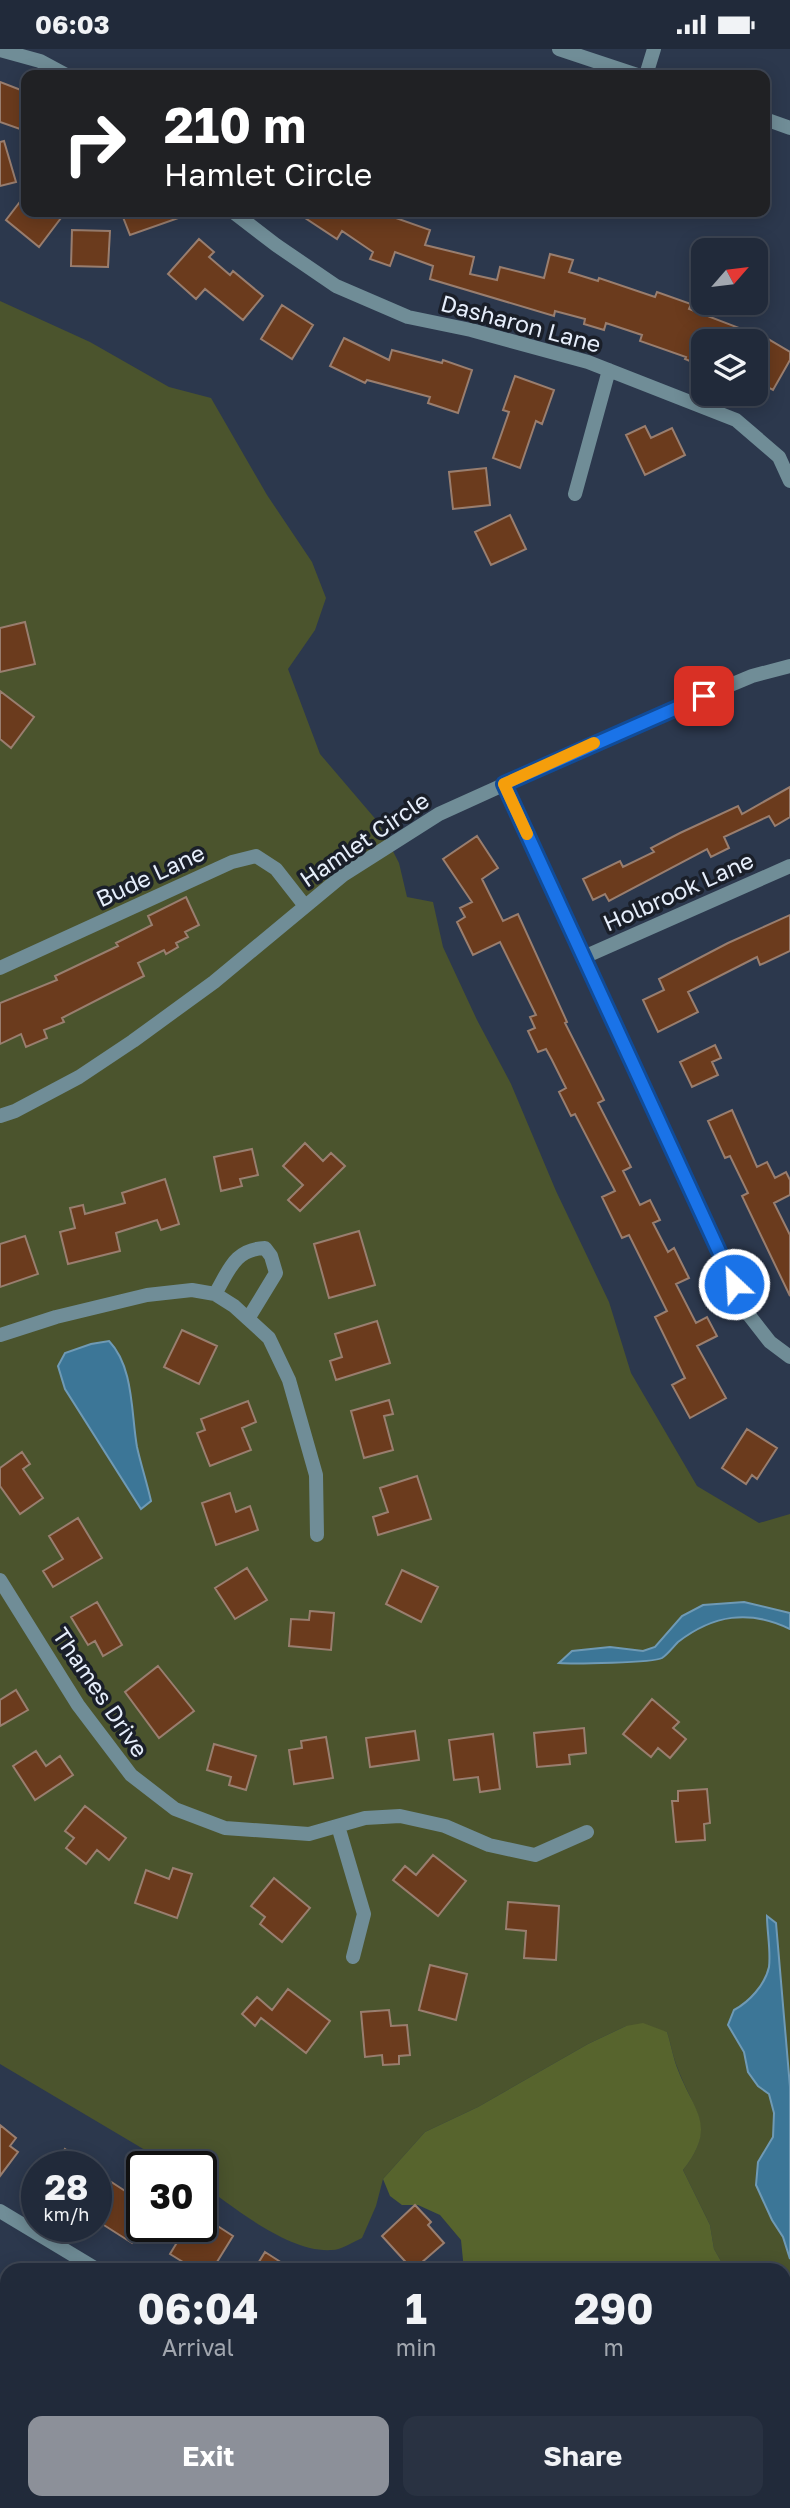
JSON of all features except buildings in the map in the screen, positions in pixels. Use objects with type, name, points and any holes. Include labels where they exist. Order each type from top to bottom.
[{"type":"street","points":[[559,49],[622,70]]},
{"type":"street","points":[[648,70],[654,49]]},
{"type":"street","points":[[0,50],[40,61],[57,70]]},
{"type":"street","points":[[770,121],[790,128]]},
{"type":"street","name":"Dasharon Lane","points":[[239,217],[276,246],[336,286],[408,317],[471,330],[609,370],[736,420],[779,457],[790,481]]},
{"type":"street","points":[[575,494],[609,370]]},
{"type":"street","name":"Hamlet Circle","points":[[0,1117],[79,1077],[133,1041],[214,982],[343,875],[439,814],[656,716],[752,676],[790,666]]},
{"type":"street","points":[[504,784],[745,1310],[770,1342],[790,1357]]},
{"type":"street","name":"Bude Lane","points":[[0,968],[232,862],[256,856],[276,869],[305,906]]},
{"type":"street","name":"Holbrook Lane","points":[[584,957],[790,866]]},
{"type":"street","points":[[215,1294],[239,1254],[250,1248],[265,1248],[271,1256],[276,1273],[248,1319]]},
{"type":"street","points":[[0,1335],[56,1317],[147,1295],[192,1290],[215,1294],[269,1338],[289,1380],[316,1475],[317,1535]]},
{"type":"street","name":"Thames Drive","points":[[0,1580],[78,1705],[131,1775],[175,1809],[225,1828],[309,1833],[365,1818],[400,1817],[445,1826],[489,1845],[535,1855],[587,1832]]},
{"type":"street","points":[[338,1826],[364,1914],[353,1957]]},
{"type":"street","points":[[0,2211],[86,2263]]},
{"type":"green space","points":[[0,301],[90,342],[169,387],[211,398],[267,495],[312,562],[326,598],[315,630],[288,669],[320,754],[378,822],[399,863],[407,897],[433,902],[443,947],[511,1084],[556,1191],[609,1302],[631,1373],[697,1486],[759,1523],[790,1514],[790,2263],[722,2263],[714,2249],[710,2225],[683,2170],[699,2142],[701,2130],[696,2108],[676,2065],[667,2032],[626,2026],[588,2044],[478,2107],[425,2132],[383,2179],[376,2206],[362,2238],[332,2250],[315,2249],[281,2237],[217,2195],[217,2151],[147,2151],[0,2064]]},
{"type":"green space","points":[[643,2023],[667,2032],[676,2065],[700,2119],[699,2141],[683,2170],[710,2225],[714,2249],[722,2263],[463,2263],[461,2240],[440,2215],[418,2205],[402,2205],[390,2196],[383,2179],[425,2132],[478,2107],[588,2044],[626,2026]]},
{"type":"water","points":[[109,1341],[123,1364],[127,1377],[137,1447],[151,1501],[141,1509],[65,1389],[58,1366],[65,1353]]},
{"type":"water","points":[[744,1602],[790,1613],[790,1629],[760,1619],[732,1618],[704,1626],[691,1633],[656,1660],[559,1663],[572,1651],[610,1647],[643,1651],[655,1647],[682,1616],[703,1605]]},
{"type":"water","points":[[767,1916],[776,1923],[790,2087],[790,2259],[783,2237],[756,2185],[758,2162],[773,2137],[774,2113],[769,2094],[758,2086],[748,2072],[744,2052],[728,2025],[734,2010],[756,1992],[767,1974],[770,1955]]},
{"type":"slow traffic","points":[[527,834],[504,784],[594,743]]},
{"type":"route","points":[[704,696],[504,784],[734,1284]]}]
